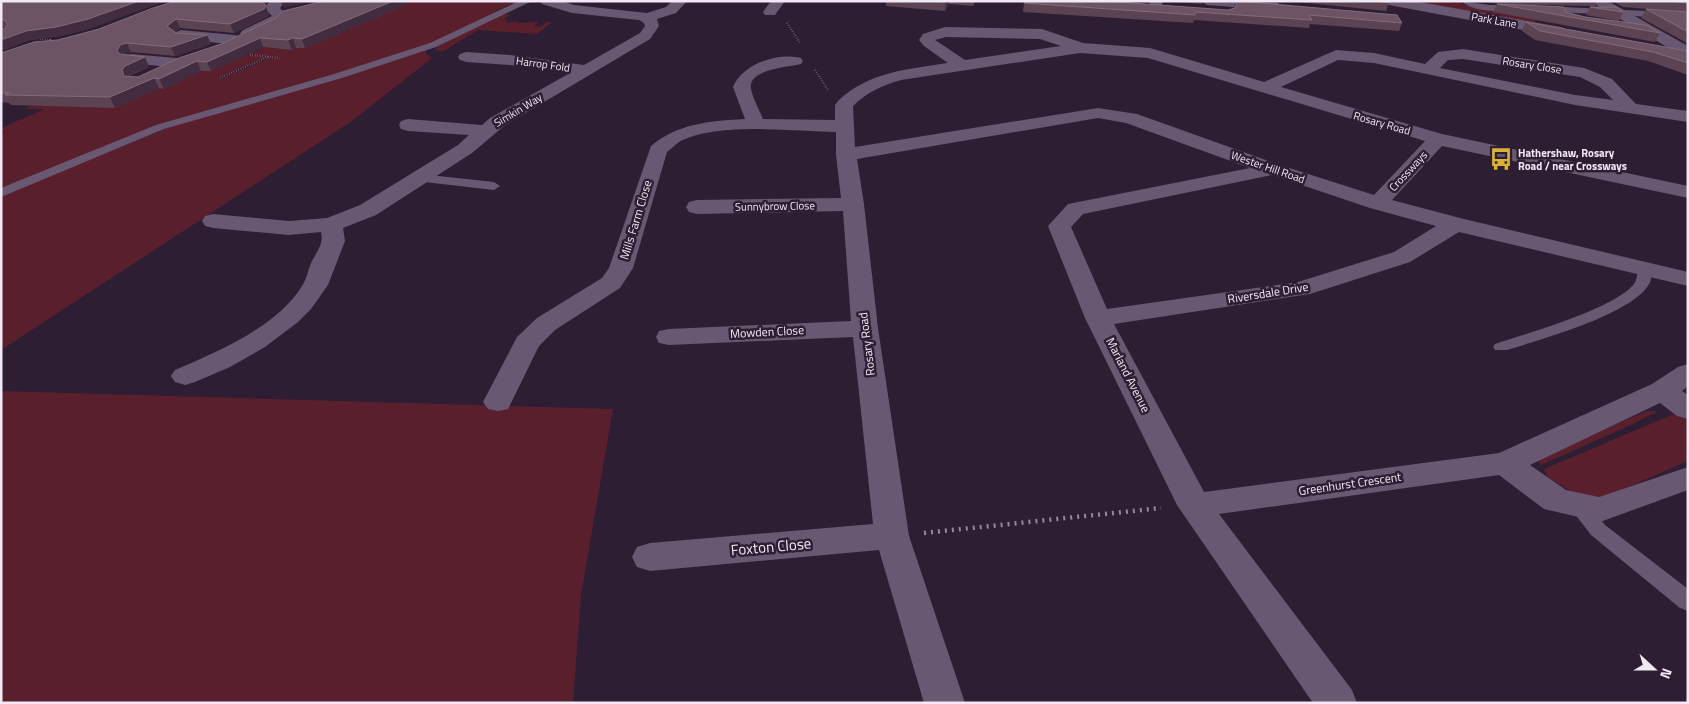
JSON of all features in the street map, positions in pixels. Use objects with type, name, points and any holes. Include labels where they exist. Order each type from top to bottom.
[{"type":"street","points":[[547,1],[572,9],[648,18],[671,10],[680,1]]},
{"type":"street","points":[[1207,1],[1288,7]]},
{"type":"street","points":[[1597,1],[1688,54]]},
{"type":"street","points":[[1391,2],[1399,18]]},
{"type":"street","name":"Park Lane","points":[[1391,2],[1573,34]]},
{"type":"street","points":[[1139,6],[1156,4],[1174,8]]},
{"type":"street","points":[[1193,10],[1248,13],[1246,4]]},
{"type":"street","points":[[211,52],[276,20],[285,10]]},
{"type":"street","name":"Simkin Way","points":[[214,221],[259,218],[289,228],[330,224],[368,210],[465,149],[497,122],[645,36],[652,26],[648,18]]},
{"type":"street","points":[[262,26],[290,28]]},
{"type":"street","name":"Rosary Road","points":[[963,66],[929,42],[927,40],[928,37],[944,32],[1042,34],[1080,48]]},
{"type":"street","points":[[181,35],[235,40]]},
{"type":"street","points":[[756,125],[742,87],[743,81],[747,76],[764,67],[797,65],[787,46]]},
{"type":"street","name":"Rosary Road","points":[[945,703],[892,536],[865,328],[853,204],[846,156],[844,104],[857,92],[876,82],[899,75],[1080,48],[1150,53],[1438,138],[1540,162],[1688,192]]},
{"type":"street","points":[[1650,48],[1688,54]]},
{"type":"street","name":"Rosary Close","points":[[1428,70],[1444,56],[1463,54],[1584,73],[1606,83],[1629,107]]},
{"type":"street","points":[[1266,88],[1336,55],[1374,58],[1575,100],[1688,117]]},
{"type":"street","name":"Harrop Fold","points":[[466,57],[586,70]]},
{"type":"street","points":[[132,59],[184,61],[145,77]]},
{"type":"street","name":"Wester Hill Road","points":[[846,156],[1098,113],[1130,118],[1273,169],[1378,203],[1455,224],[1688,279]]},
{"type":"street","name":"Mills Farm Close","points":[[498,402],[527,343],[546,324],[611,283],[621,268],[658,150],[662,143],[684,132],[696,129],[756,125],[844,126]]},
{"type":"street","points":[[422,129],[485,131]]},
{"type":"street","name":"Crossways","points":[[1378,203],[1438,138]]},
{"type":"street","name":"Marland Avenue","points":[[1273,169],[1076,209],[1058,226],[1098,318],[1194,505],[1337,703]]},
{"type":"street","name":"Sunnybrow Close","points":[[697,207],[853,204]]},
{"type":"street","points":[[185,376],[242,357],[301,305],[315,286],[324,260],[333,246],[335,236],[330,224]]},
{"type":"street","name":"Riversdale Drive","points":[[1098,318],[1301,289],[1402,257],[1455,224]]},
{"type":"street","name":"Mowden Close","points":[[669,337],[865,328]]},
{"type":"street","name":"Greenhurst Crescent","points":[[1194,505],[1505,463],[1662,391],[1688,373]]},
{"type":"street","points":[[1662,391],[1688,409]]},
{"type":"street","points":[[1505,463],[1556,500],[1600,510],[1688,478]]},
{"type":"street","name":"Foxton Close","points":[[650,557],[892,536]]},
{"type":"lane","points":[[1,193],[160,127],[338,76],[433,45],[465,32],[510,7],[528,1]]},
{"type":"lane","points":[[1465,1],[1469,4],[1490,8],[1529,9]]},
{"type":"lane","points":[[1538,9],[1688,16]]},
{"type":"lane","points":[[1677,16],[1688,21]]},
{"type":"lane","points":[[1565,17],[1581,21]]},
{"type":"lane","points":[[1625,28],[1648,30]]},
{"type":"lane","points":[[420,178],[494,186]]},
{"type":"lane","points":[[1501,347],[1601,311],[1627,299],[1643,284],[1645,269]]},
{"type":"lane","points":[[1578,505],[1598,530],[1688,602]]},
{"type":"path","points":[[46,44],[50,40],[40,38],[47,36]]},
{"type":"path","points":[[220,78],[269,57]]},
{"type":"path","points":[[892,536],[1194,505]]},
{"type":"shaded area","points":[[522,1],[506,6],[462,30],[421,47],[331,76],[206,111],[1,192],[1,134],[5,132],[1,131],[1,129],[44,109],[24,109],[29,106],[44,106],[65,94],[201,71],[211,71],[243,55],[267,57],[219,78],[221,79],[270,58],[282,58],[223,52],[257,51],[263,47],[292,50],[332,30],[348,31],[350,30],[343,29],[411,2]]},
{"type":"shaded area","points":[[1412,1],[1459,1],[1462,4],[1492,9],[1546,10],[1534,23]]},
{"type":"shaded area","points":[[503,14],[510,15],[503,20],[508,20],[506,23],[518,21],[516,23],[539,22],[534,26],[540,27],[547,22],[552,22],[537,34],[478,30],[442,52],[435,50],[439,44]]},
{"type":"shaded area","points":[[426,49],[426,54],[432,58],[352,121],[1,350],[1,196],[172,126]]},
{"type":"shaded area","points":[[1,391],[613,409],[581,595],[573,703],[1,703]]},
{"type":"shaded area","points":[[1647,411],[1658,411],[1541,465],[1537,458]]},
{"type":"shaded area","points":[[1674,414],[1688,419],[1688,461],[1603,498],[1585,497],[1565,488],[1548,477],[1544,469]]},
{"type":"building","points":[[1,1],[139,1],[88,19],[56,27],[26,31],[1,40],[1,29],[8,25],[5,20],[1,19]]},
{"type":"building","points":[[176,1],[262,1],[266,6],[264,9],[230,24],[176,19],[167,26],[176,33],[207,35],[171,47],[127,43],[120,45],[117,51],[120,54],[145,57],[125,66],[122,70],[124,76],[138,77],[179,58],[221,44],[276,18],[283,11],[324,1],[393,1],[302,39],[260,38],[207,62],[197,61],[159,79],[154,78],[110,97],[5,95],[9,93],[1,93],[1,53],[34,42],[58,40],[99,29]]},
{"type":"building","points":[[1025,1],[1104,1],[1228,10],[1235,8],[1237,5],[1235,1],[1238,1],[1397,15],[1402,23],[1309,15],[1312,20],[1195,12],[1195,15],[1024,3]]},
{"type":"building","points":[[1667,1],[1688,1],[1688,3]]},
{"type":"building","points":[[1497,4],[1564,7],[1565,12],[1585,17],[1646,25],[1660,33]]},
{"type":"building","points":[[1590,7],[1616,7],[1623,12]]},
{"type":"building","points":[[1646,9],[1688,12],[1688,32]]},
{"type":"building","points":[[1526,22],[1688,51],[1688,63],[1653,52],[1540,31]]},
{"type":"place","name":"Hathershaw, Rosary Road / near Crossways","points":[[1501,159]]}]
